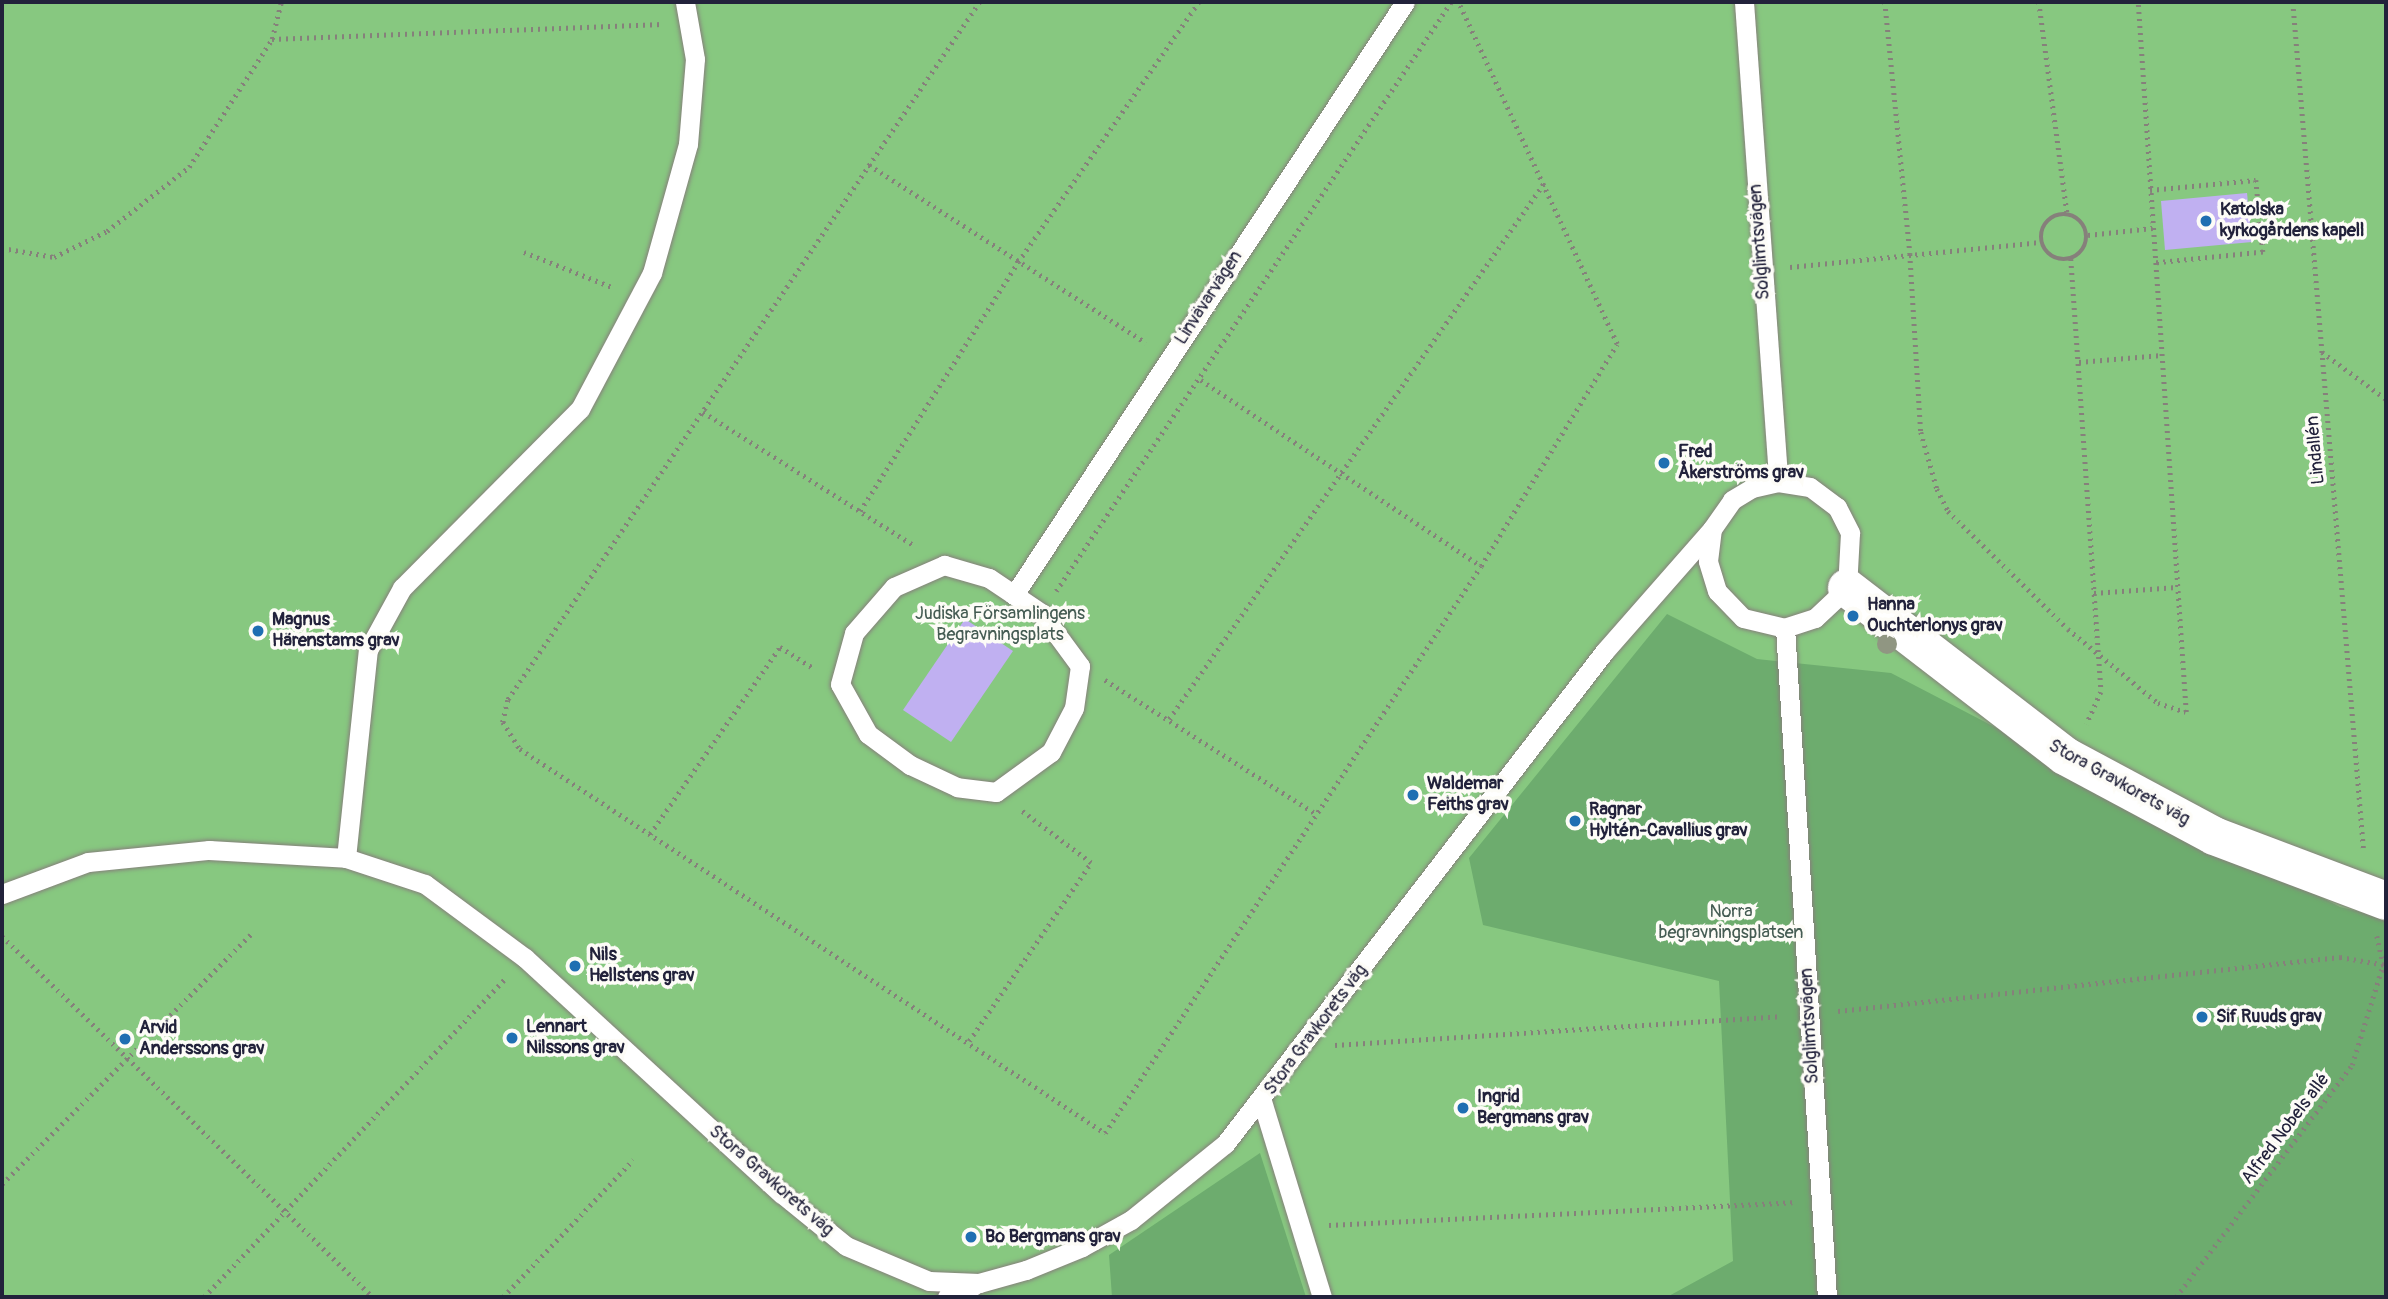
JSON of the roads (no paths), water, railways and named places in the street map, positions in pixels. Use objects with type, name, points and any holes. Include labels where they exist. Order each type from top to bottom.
[{"type":"street","name":"Stora Gravkorets väg","points":[[1847,588],[2065,757],[2214,836],[2377,898]]},
{"type":"lane","points":[[346,858],[368,650],[402,588],[580,409],[652,273],[688,144],[695,59],[685,2]]},
{"type":"lane","name":"Linvävarvägen","points":[[1014,595],[1405,2]]},
{"type":"lane","name":"Solglimtsvägen","points":[[1744,2],[1778,482]]},
{"type":"lane","name":"Stora Gravkorets väg","points":[[2,894],[88,862],[209,850],[346,858],[425,884],[525,958],[782,1194],[846,1246],[929,1282],[979,1283],[1026,1270],[1082,1247],[1131,1220],[1225,1144],[1303,1048],[1604,652],[1713,529],[1732,500],[1752,488],[1778,482],[1810,487],[1837,507],[1850,533],[1847,588]]},
{"type":"lane","name":"Stora Gravkorets väg","points":[[1713,529],[1708,561],[1717,591],[1743,618],[1785,628]]},
{"type":"lane","points":[[944,565],[989,578],[1014,595],[1041,613],[1080,666],[1074,708],[1051,752],[996,792],[957,787],[910,765],[868,734],[840,684],[854,633],[894,587],[944,565]]},
{"type":"lane","points":[[1785,628],[1815,618],[1847,588]]},
{"type":"lane","name":"Solglimtsvägen","points":[[1785,628],[1827,1297]]},
{"type":"lane","points":[[1262,1101],[1322,1297]]},
{"type":"lane","points":[[947,1297],[979,1283]]},
{"type":"place","name":"Katolska kyrkogårdens kapell","points":[[2206,221]]},
{"type":"place","name":"Fred Åkerströms grav","points":[[1664,463]]},
{"type":"place","name":"Hanna Ouchterlonys grav","points":[[1853,616]]},
{"type":"place","name":"Magnus Härenstams grav","points":[[258,631]]},
{"type":"place","name":"Waldemar Feiths grav","points":[[1413,795]]},
{"type":"place","name":"Ragnar Hyltén-Cavallius grav","points":[[1575,821]]},
{"type":"place","name":"Nils Hellstens grav","points":[[575,966]]},
{"type":"place","name":"Sif Ruuds grav","points":[[2202,1017]]},
{"type":"place","name":"Lennart Nilssons grav","points":[[512,1038]]},
{"type":"place","name":"Arvid Anderssons grav","points":[[125,1039]]},
{"type":"place","name":"Ingrid Bergmans grav","points":[[1463,1108]]},
{"type":"place","name":"Bo Bergmans grav","points":[[971,1237]]},
{"type":"park label","name":"Judiska Församlingens Begravningsplats","points":[[1000,625]]},
{"type":"park label","name":"Norra begravningsplatsen","points":[[1731,923]]}]
